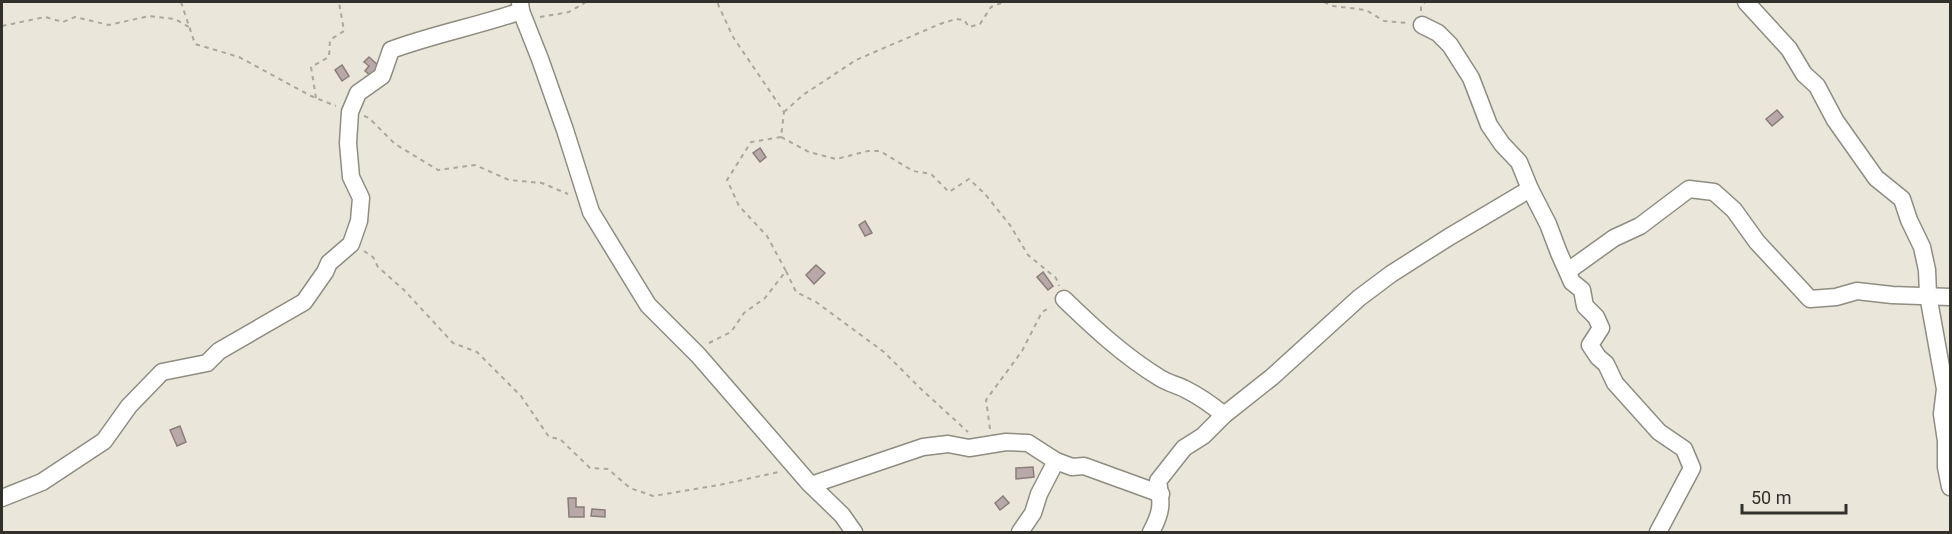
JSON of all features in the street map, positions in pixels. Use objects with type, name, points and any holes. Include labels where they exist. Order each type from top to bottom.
[{"type":"street","points":[[1746,2],[1789,49],[1804,74],[1817,86],[1835,120],[1875,178],[1902,199],[1908,220],[1922,247],[1927,270],[1928,295],[1945,389],[1942,414],[1950,487]]},
{"type":"street","points":[[2,498],[42,482],[104,441],[129,406],[162,372],[207,363],[219,351],[304,302],[329,263],[351,244],[358,221],[361,198],[351,177],[348,143],[350,112],[358,93],[382,75],[391,50],[428,36],[522,11],[593,216],[648,304],[695,351],[795,468],[842,515],[854,532]]},
{"type":"street","points":[[1422,25],[1438,33],[1460,62],[1471,78],[1489,125],[1502,144],[1519,162],[1572,282],[1582,290],[1585,306],[1596,316],[1601,328],[1590,345],[1606,364],[1615,383],[1659,432],[1684,448],[1692,468],[1658,532]]},
{"type":"street","points":[[1151,532],[1160,516],[1161,494],[1158,481],[1184,448],[1203,436],[1224,415],[1272,377],[1359,298],[1383,280],[1449,237],[1530,189]]},
{"type":"street","points":[[1568,271],[1614,238],[1640,226],[1689,189],[1714,192],[1734,210],[1757,242],[1810,298],[1836,297],[1857,291],[1950,297]]},
{"type":"street","points":[[1064,299],[1101,335],[1134,361],[1163,380],[1199,397],[1224,415]]},
{"type":"street","points":[[811,485],[923,447],[948,444],[969,448],[1006,442],[1028,443],[1056,461],[1072,467],[1084,466],[1161,494]]},
{"type":"street","points":[[1020,532],[1033,513],[1039,494],[1056,461]]},
{"type":"path","points":[[181,2],[195,44],[239,57],[316,98],[369,118],[395,144],[438,170],[475,165],[509,180],[542,183],[567,194],[593,216]]},
{"type":"path","points":[[316,98],[311,67],[330,57],[330,40],[344,31],[339,2]]},
{"type":"path","points":[[522,11],[569,12],[586,2]]},
{"type":"path","points":[[717,2],[733,37],[784,112],[781,137]]},
{"type":"path","points":[[784,112],[803,95],[856,60],[948,21],[964,20],[969,27],[980,24],[992,7],[1004,2]]},
{"type":"path","points":[[1324,2],[1333,6],[1366,10],[1384,21],[1422,25],[1421,6],[1425,2]]},
{"type":"path","points":[[2,26],[45,17],[63,22],[75,17],[110,25],[149,16],[175,19],[189,27]]},
{"type":"path","points":[[781,137],[809,152],[836,159],[868,151],[880,151],[913,171],[931,174],[949,192],[969,179],[985,194],[1010,225],[1028,255],[1056,278],[1064,299],[1042,312],[1022,351],[986,400],[992,444],[963,429],[884,351],[816,302],[796,292],[767,236],[739,206],[727,180],[752,142],[781,137]]},
{"type":"path","points":[[351,244],[372,257],[378,267],[404,290],[453,343],[477,352],[521,396],[549,437],[560,439],[590,468],[608,469],[630,488],[653,496],[719,485],[795,468]]},
{"type":"path","points":[[695,351],[731,332],[744,313],[765,298],[786,271]]},
{"type":"building","points":[[369,57],[379,66],[371,76],[365,71],[369,66],[364,62]]},
{"type":"building","points":[[342,65],[349,76],[342,81],[335,70]]},
{"type":"building","points":[[1777,110],[1783,117],[1772,126],[1766,119]]},
{"type":"building","points":[[760,148],[766,157],[760,162],[753,153]]},
{"type":"building","points":[[865,221],[872,233],[865,236],[859,225]]},
{"type":"building","points":[[816,265],[825,273],[814,284],[806,275]]},
{"type":"building","points":[[1043,272],[1053,286],[1048,290],[1037,277]]},
{"type":"building","points":[[180,426],[186,442],[177,446],[170,430]]},
{"type":"building","points":[[1033,467],[1034,477],[1016,479],[1016,468]]},
{"type":"building","points":[[1003,496],[1009,503],[1000,510],[995,503]]},
{"type":"building","points":[[568,498],[576,498],[576,507],[584,507],[584,517],[569,517]]},
{"type":"building","points":[[592,509],[605,510],[605,517],[591,516]]}]
